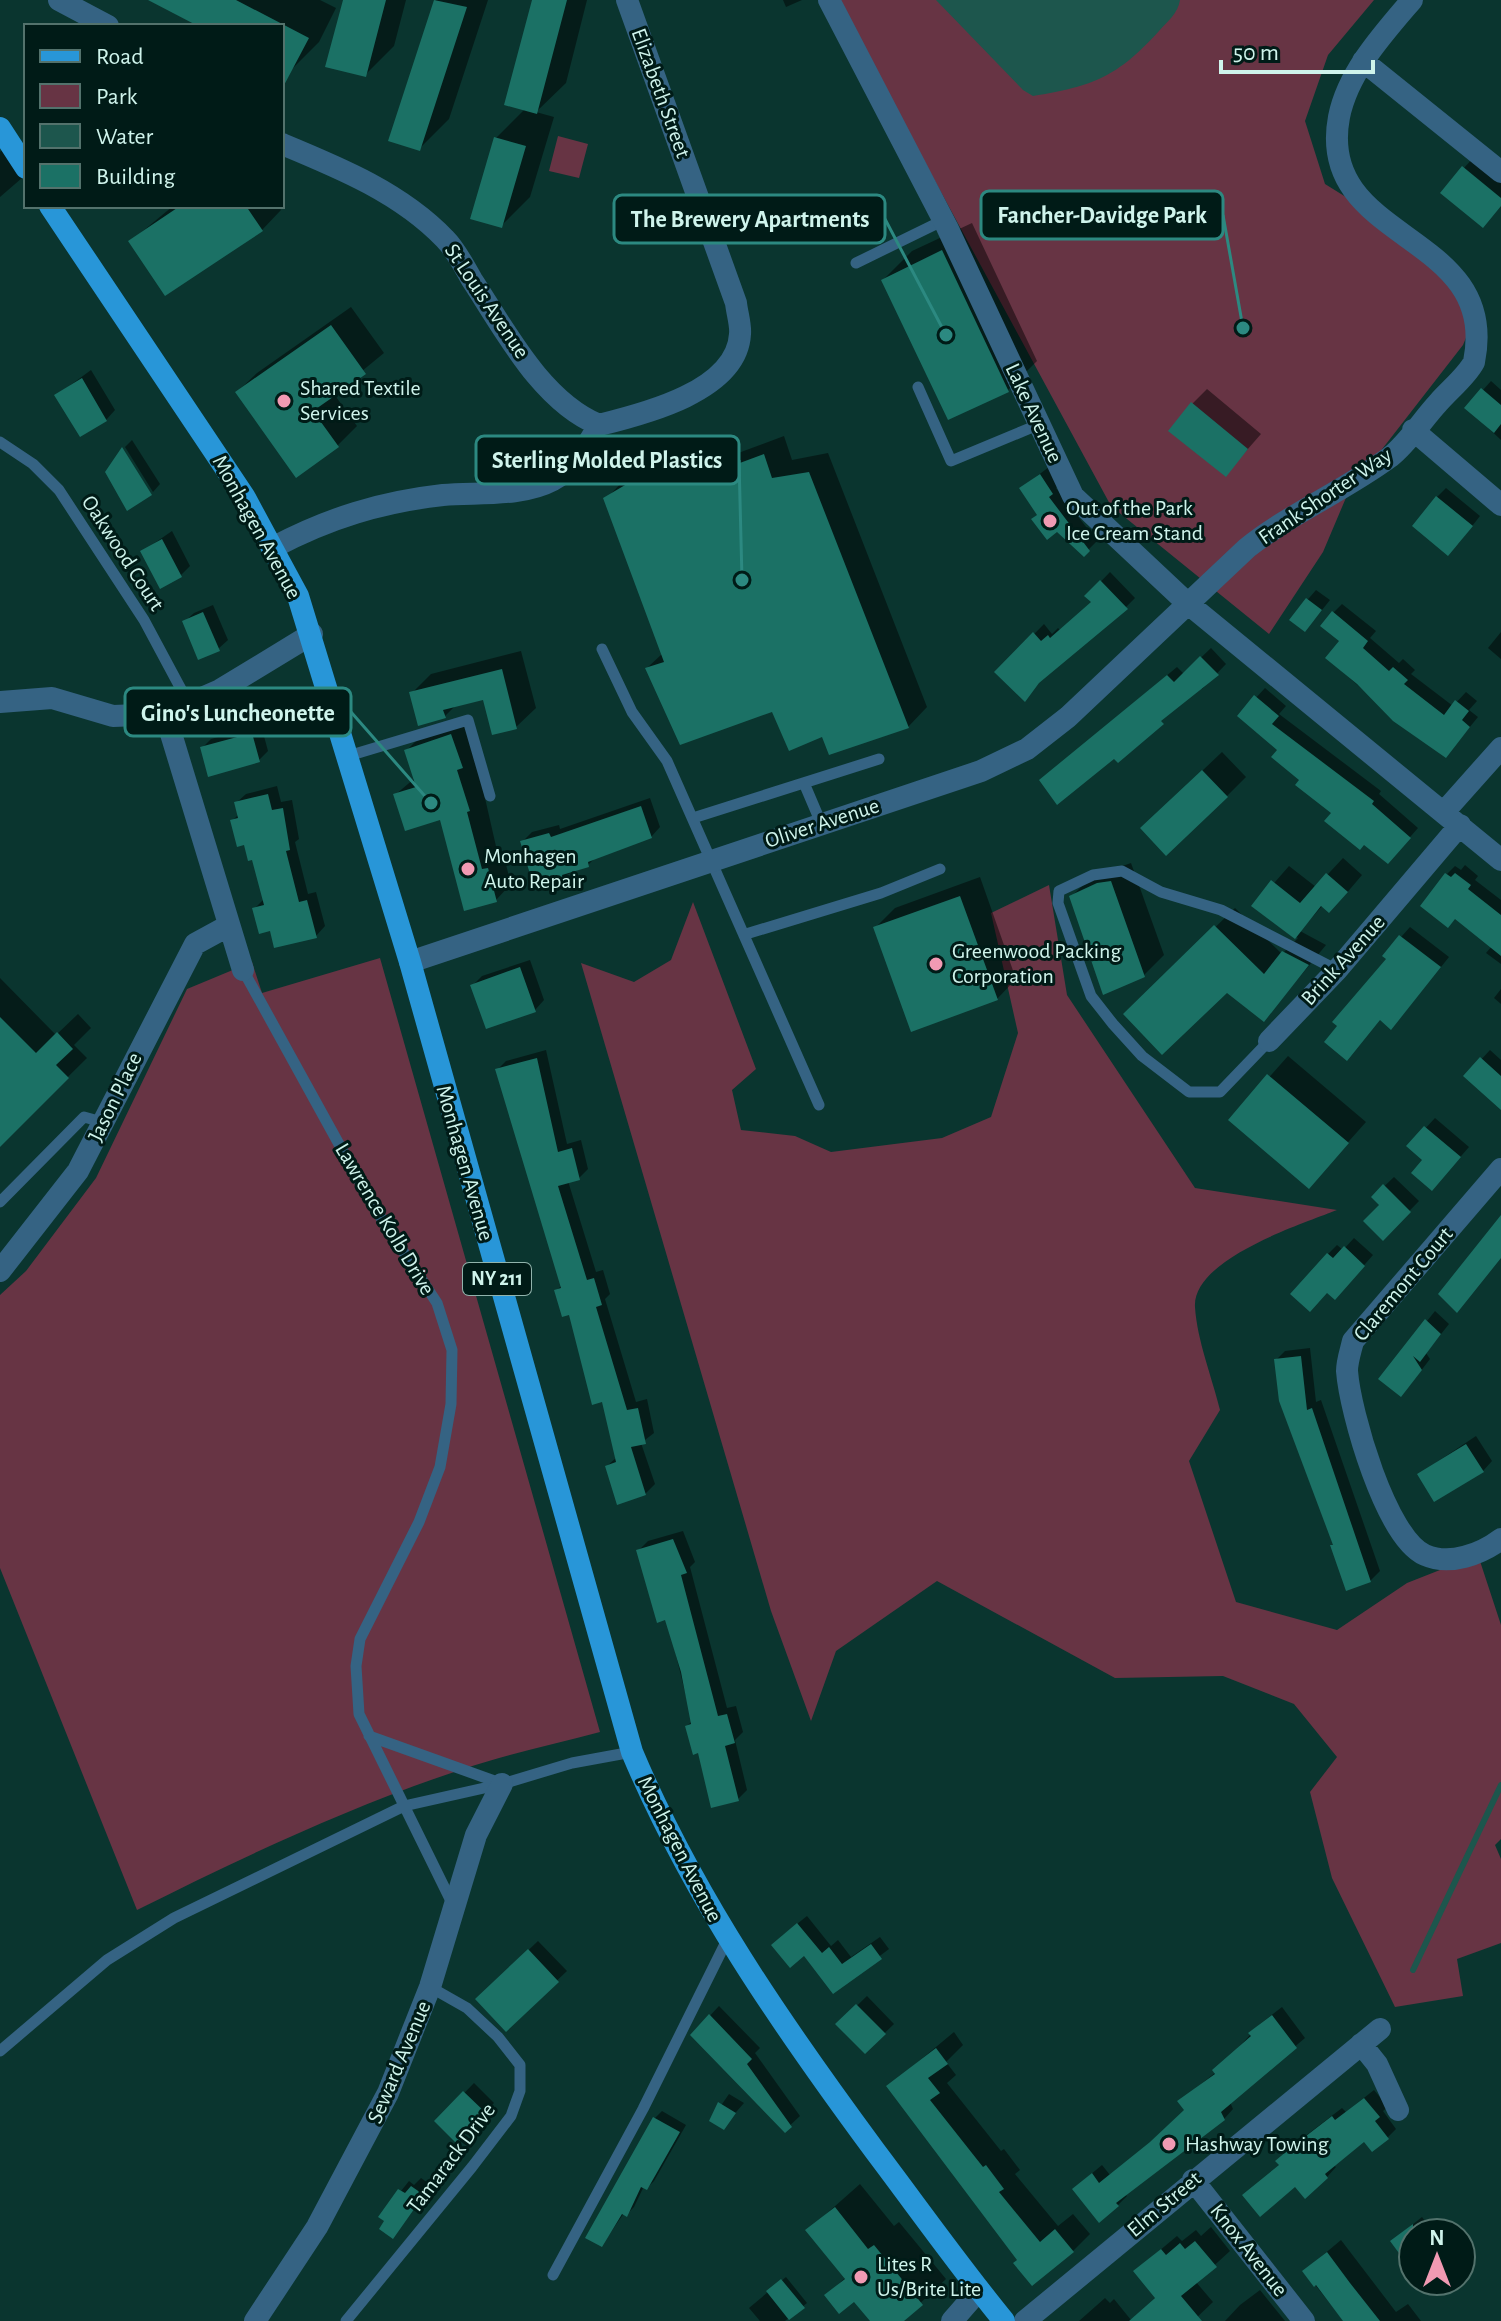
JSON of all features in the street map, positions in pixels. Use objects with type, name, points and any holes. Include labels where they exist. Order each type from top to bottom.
[{"type":"main road","points":[[0,128],[24,165]]},
{"type":"main road","name":"Monhagen Avenue","points":[[51,208],[236,483],[274,547],[312,634],[410,962],[632,1752],[659,1816],[727,1940],[834,2095],[1004,2321]]},
{"type":"street","points":[[59,0],[104,24]]},
{"type":"street","name":"Elizabeth Street","points":[[599,425],[658,409],[727,369],[740,335],[736,303],[627,0]]},
{"type":"street","name":"Lake Avenue","points":[[829,0],[944,220],[1073,496],[1186,602],[1501,860]]},
{"type":"street","name":"Frank Shorter Way","points":[[1186,602],[1272,528],[1392,455],[1473,364],[1487,329],[1488,305],[1480,280],[1460,262],[1385,213],[1361,193],[1339,149],[1339,117],[1363,61],[1412,0]]},
{"type":"street","points":[[1363,61],[1501,172]]},
{"type":"street","name":"St Louis Avenue","points":[[284,145],[336,166],[416,211],[448,242],[520,353],[576,415],[599,425]]},
{"type":"street","points":[[274,547],[314,525],[362,508],[444,495],[514,491],[551,481],[578,462],[599,425]]},
{"type":"street","points":[[1413,430],[1501,505]]},
{"type":"street","name":"Oliver Avenue","points":[[410,962],[981,771],[1027,749],[1068,717],[1186,602]]},
{"type":"street","points":[[0,702],[52,698],[113,716],[165,714],[189,705],[312,634]]},
{"type":"street","name":"Lawrence Kolb Drive","points":[[165,714],[243,970]]},
{"type":"street","name":"Brink Avenue","points":[[1269,1041],[1337,970],[1501,748]]},
{"type":"street","name":"Jason Place","points":[[0,1271],[63,1194],[195,944],[228,926]]},
{"type":"street","name":"Claremont Court","points":[[1501,1169],[1353,1341],[1347,1366],[1357,1422],[1390,1511],[1409,1544],[1426,1556],[1457,1558],[1484,1551],[1501,1539]]},
{"type":"street","name":"Seward Avenue","points":[[255,2321],[347,2175],[388,2093],[430,1987],[476,1835],[502,1784]]},
{"type":"street","name":"Elm Street","points":[[1025,2321],[1380,2029]]},
{"type":"street","points":[[1361,2044],[1377,2064],[1398,2110]]},
{"type":"street","name":"Knox Avenue","points":[[1193,2180],[1304,2321]]},
{"type":"street","points":[[952,2321],[979,2290]]},
{"type":"lane","points":[[856,263],[944,220]]},
{"type":"lane","points":[[918,387],[951,461],[1040,424]]},
{"type":"lane","name":"Oakwood Court","points":[[0,442],[33,464],[59,490],[144,620],[189,705]]},
{"type":"lane","points":[[602,649],[632,712],[667,761],[819,1105]]},
{"type":"lane","points":[[348,756],[468,720],[490,796]]},
{"type":"lane","points":[[693,818],[879,759]]},
{"type":"lane","points":[[804,783],[821,823]]},
{"type":"lane","points":[[746,934],[881,893],[940,869]]},
{"type":"lane","name":"Brink Avenue","points":[[1269,1041],[1220,1092],[1189,1092],[1142,1056],[1091,996],[1058,903],[1059,891],[1093,875],[1122,871],[1161,892],[1221,910],[1337,970]]},
{"type":"lane","name":"Lawrence Kolb Drive","points":[[243,970],[372,1204],[437,1303],[452,1350],[451,1404],[440,1467],[419,1522],[360,1639],[356,1666],[359,1714],[454,1908]]},
{"type":"lane","points":[[0,1202],[84,1117],[102,1122]]},
{"type":"lane","points":[[368,1736],[502,1784]]},
{"type":"lane","points":[[0,2051],[107,1960],[174,1918],[404,1806],[502,1784],[572,1763],[632,1752]]},
{"type":"lane","points":[[553,2275],[643,2109],[727,1940]]},
{"type":"lane","name":"Tamarack Drive","points":[[346,2321],[511,2116],[520,2091],[520,2065],[498,2037],[467,2008],[430,1987]]},
{"type":"green space","points":[[837,0],[1374,0],[1328,55],[1305,121],[1325,184],[1407,235],[1477,311],[1463,345],[1348,493],[1323,552],[1269,634],[1111,506]]},
{"type":"green space","points":[[558,136],[588,144],[579,178],[549,171]]},
{"type":"green space","points":[[1049,885],[1067,995],[1195,1188],[1337,1210],[1276,1234],[1229,1259],[1211,1274],[1199,1290],[1196,1320],[1220,1410],[1189,1461],[1236,1602],[1337,1630],[1407,1583],[1478,1555],[1501,1625],[1501,1839],[1495,1845],[1501,1859],[1501,1943],[1457,1959],[1463,1996],[1395,2007],[1332,1878],[1310,1792],[1337,1757],[1294,1704],[1223,1676],[1115,1678],[937,1581],[836,1651],[811,1721],[771,1611],[581,963],[634,982],[671,960],[693,902],[756,1069],[732,1090],[741,1130],[795,1136],[831,1152],[942,1138],[991,1117],[1018,1033],[991,913]]},
{"type":"green space","points":[[380,958],[600,1732],[480,1764],[380,1799],[257,1852],[137,1910],[0,1568],[0,1295],[26,1271],[96,1178],[187,989],[252,962],[262,993]]},
{"type":"water","points":[[936,0],[1180,0],[1169,20],[1144,47],[1117,69],[1089,83],[1033,96],[1023,90]]},
{"type":"building","points":[[148,0],[236,0],[282,24],[194,24]]},
{"type":"building","points":[[343,0],[386,0],[366,77],[325,67]]},
{"type":"building","points":[[434,0],[467,7],[420,151],[388,141]]},
{"type":"building","points":[[532,0],[567,0],[537,114],[504,105]]},
{"type":"building","points":[[284,25],[309,38],[284,85]]},
{"type":"building","points":[[494,137],[526,146],[502,228],[470,219]]},
{"type":"building","points":[[1462,166],[1501,198],[1501,206],[1483,228],[1440,193]]},
{"type":"building","points":[[177,208],[247,208],[263,231],[165,296],[128,241]]},
{"type":"building","points":[[942,250],[1009,392],[948,420],[881,280]]},
{"type":"building","name":"Shared Textile Services","points":[[331,325],[366,374],[313,411],[339,447],[296,478],[235,392]]},
{"type":"building","points":[[82,378],[107,421],[80,437],[54,395]]},
{"type":"building","points":[[1481,388],[1501,405],[1501,424],[1494,433],[1464,408]]},
{"type":"building","points":[[1191,402],[1248,449],[1226,477],[1168,431]]},
{"type":"building","points":[[122,447],[152,495],[127,511],[105,472]]},
{"type":"building","points":[[678,454],[694,480],[764,454],[772,478],[809,472],[909,728],[829,755],[822,737],[789,751],[772,712],[680,745],[645,668],[664,662],[603,498]]},
{"type":"building","points":[[1040,474],[1053,494],[1049,497],[1090,551],[1084,557],[1057,532],[1047,540],[1031,519],[1037,515],[1019,488]]},
{"type":"building","points":[[1436,496],[1473,526],[1448,556],[1412,526]]},
{"type":"building","points":[[162,539],[182,577],[160,589],[140,551]]},
{"type":"building","points":[[1100,580],[1128,609],[1039,683],[1025,702],[994,672],[1033,632],[1041,641],[1048,635],[1050,638],[1091,602],[1084,596]]},
{"type":"building","points":[[1306,598],[1322,610],[1305,632],[1289,620]]},
{"type":"building","points":[[1332,611],[1368,641],[1363,648],[1389,671],[1393,667],[1408,680],[1404,684],[1444,715],[1455,700],[1469,711],[1462,720],[1470,727],[1446,758],[1393,721],[1357,684],[1325,658],[1339,641],[1320,626]]},
{"type":"building","points":[[203,612],[220,651],[198,660],[182,621]]},
{"type":"building","points":[[1200,656],[1219,675],[1161,721],[1164,724],[1118,763],[1114,759],[1057,805],[1039,780],[1167,675],[1174,682]]},
{"type":"building","points":[[502,669],[517,729],[492,735],[483,700],[443,710],[446,718],[418,726],[409,692]]},
{"type":"building","points":[[1254,695],[1279,716],[1272,724],[1374,801],[1372,804],[1411,838],[1388,864],[1364,845],[1360,850],[1324,821],[1331,813],[1295,785],[1299,780],[1271,757],[1277,750],[1237,716]]},
{"type":"building","points":[[252,733],[260,762],[208,777],[200,747]]},
{"type":"building","points":[[451,734],[463,768],[457,770],[470,811],[467,812],[482,869],[488,868],[497,902],[464,911],[440,820],[405,831],[393,794],[416,787],[404,750]]},
{"type":"building","points":[[1202,770],[1228,797],[1166,856],[1140,828]]},
{"type":"building","points":[[268,794],[272,810],[283,808],[290,850],[286,851],[299,902],[307,900],[317,938],[274,948],[270,931],[259,934],[252,908],[264,905],[252,860],[248,861],[244,845],[237,847],[230,820],[238,818],[234,802]]},
{"type":"building","points":[[641,806],[652,838],[588,862],[589,867],[562,875],[563,878],[534,887],[520,841],[549,833],[551,837]]},
{"type":"building","points":[[1326,873],[1348,892],[1329,913],[1321,906],[1295,939],[1251,906],[1271,880],[1300,903]]},
{"type":"building","points":[[1445,873],[1451,877],[1455,873],[1471,885],[1468,889],[1501,915],[1501,956],[1455,919],[1448,928],[1420,906]]},
{"type":"building","points":[[1111,881],[1145,977],[1103,995],[1069,896],[1097,883]]},
{"type":"building","name":"Greenwood Packing Corporation","points":[[960,896],[998,1000],[911,1032],[873,927]]},
{"type":"building","points":[[1214,925],[1264,974],[1282,951],[1309,965],[1264,1022],[1227,993],[1162,1055],[1123,1014]]},
{"type":"building","points":[[1399,935],[1441,967],[1391,1030],[1380,1020],[1347,1061],[1324,1042],[1337,1026],[1332,1022],[1386,959],[1382,956]]},
{"type":"building","points":[[520,967],[536,1012],[486,1029],[470,985]]},
{"type":"building","points":[[0,1017],[36,1053],[57,1032],[73,1049],[56,1065],[69,1078],[0,1147]]},
{"type":"building","points":[[1480,1057],[1501,1076],[1501,1110],[1463,1076]]},
{"type":"building","points":[[537,1058],[558,1152],[572,1148],[580,1180],[558,1186],[587,1280],[594,1278],[602,1305],[596,1307],[627,1410],[638,1408],[646,1444],[631,1447],[646,1495],[617,1505],[605,1466],[616,1462],[602,1402],[592,1405],[569,1315],[562,1317],[554,1290],[561,1288],[495,1069]]},
{"type":"building","points":[[1267,1074],[1349,1143],[1309,1189],[1228,1120]]},
{"type":"building","points":[[1424,1126],[1461,1157],[1432,1191],[1411,1173],[1422,1160],[1406,1146]]},
{"type":"building","points":[[1383,1184],[1411,1212],[1383,1241],[1363,1221],[1379,1205],[1371,1197]]},
{"type":"building","points":[[1501,1215],[1501,1258],[1457,1313],[1438,1294]]},
{"type":"building","points":[[1344,1246],[1365,1266],[1335,1300],[1327,1293],[1310,1312],[1290,1294],[1327,1253],[1333,1258]]},
{"type":"building","points":[[1425,1319],[1441,1334],[1420,1362],[1413,1356],[1422,1370],[1401,1397],[1378,1379]]},
{"type":"building","points":[[1301,1356],[1307,1410],[1312,1408],[1371,1582],[1346,1591],[1330,1545],[1333,1545],[1279,1401],[1274,1359]]},
{"type":"building","points":[[1466,1444],[1484,1472],[1434,1502],[1417,1474]]},
{"type":"building","points":[[673,1539],[687,1573],[681,1575],[718,1716],[727,1714],[735,1743],[725,1746],[739,1801],[711,1808],[698,1753],[693,1755],[685,1726],[691,1724],[681,1672],[665,1620],[657,1623],[636,1550]]},
{"type":"building","points":[[797,1923],[822,1953],[829,1947],[842,1964],[871,1944],[882,1959],[833,1994],[804,1956],[790,1968],[771,1945]]},
{"type":"building","points":[[528,1949],[559,1982],[506,2032],[475,1999]]},
{"type":"building","points":[[856,2004],[886,2034],[865,2054],[835,2024]]},
{"type":"building","points":[[709,2014],[752,2059],[747,2064],[792,2127],[785,2133],[690,2035]]},
{"type":"building","points":[[1272,2015],[1297,2048],[1221,2112],[1225,2120],[1116,2203],[1119,2206],[1099,2223],[1072,2189],[1092,2173],[1099,2183],[1150,2142],[1184,2110],[1177,2101],[1215,2074],[1212,2070],[1251,2036],[1248,2033]]},
{"type":"building","points":[[936,2048],[948,2064],[928,2078],[940,2093],[930,2100],[983,2167],[986,2165],[1004,2189],[999,2192],[1040,2242],[1055,2229],[1074,2252],[1032,2286],[1013,2263],[1017,2260],[886,2086]]},
{"type":"building","points":[[463,2091],[486,2113],[457,2144],[434,2121]]},
{"type":"building","points":[[1364,2098],[1380,2117],[1375,2121],[1389,2139],[1372,2152],[1364,2142],[1325,2174],[1328,2178],[1305,2199],[1295,2187],[1260,2217],[1242,2195],[1279,2165],[1275,2161],[1293,2146],[1332,2116],[1335,2120]]},
{"type":"building","points":[[718,2102],[736,2113],[724,2130],[709,2121]]},
{"type":"building","points":[[653,2117],[680,2132],[647,2190],[641,2187],[627,2217],[622,2214],[602,2247],[585,2238]]},
{"type":"building","points":[[411,2186],[424,2195],[393,2239],[379,2229],[384,2221],[378,2217],[398,2189],[405,2193]]},
{"type":"building","points":[[835,2207],[868,2249],[874,2245],[923,2305],[904,2321],[870,2321],[854,2302],[839,2314],[824,2295],[845,2279],[805,2230]]},
{"type":"building","points":[[1397,2236],[1397,2250],[1390,2241]]},
{"type":"building","points":[[1195,2241],[1217,2267],[1181,2296],[1202,2321],[1129,2321],[1155,2298],[1133,2271],[1161,2249],[1166,2255],[1180,2243],[1185,2249]]},
{"type":"building","points":[[1327,2252],[1380,2321],[1343,2321],[1316,2285],[1314,2287],[1302,2271]]},
{"type":"building","points":[[781,2279],[805,2308],[789,2320],[766,2291]]},
{"type":"waterway","points":[[1413,1970],[1501,1785]]},
{"type":"place","name":"Fancher-Davidge Park","points":[[1243,328]]},
{"type":"place","name":"The Brewery Apartments","points":[[946,335]]},
{"type":"place","name":"Shared Textile Services","points":[[284,401]]},
{"type":"place","name":"Out of the Park Ice Cream Stand","points":[[1050,521]]},
{"type":"place","name":"Sterling Molded Plastics","points":[[742,580]]},
{"type":"place","name":"Gino's Luncheonette","points":[[431,803]]},
{"type":"place","name":"Monhagen Auto Repair","points":[[468,869]]},
{"type":"place","name":"Greenwood Packing Corporation","points":[[936,964]]},
{"type":"place","name":"Hashway Towing","points":[[1169,2144]]},
{"type":"place","name":"Lites R Us/Brite Lite","points":[[861,2277]]}]
